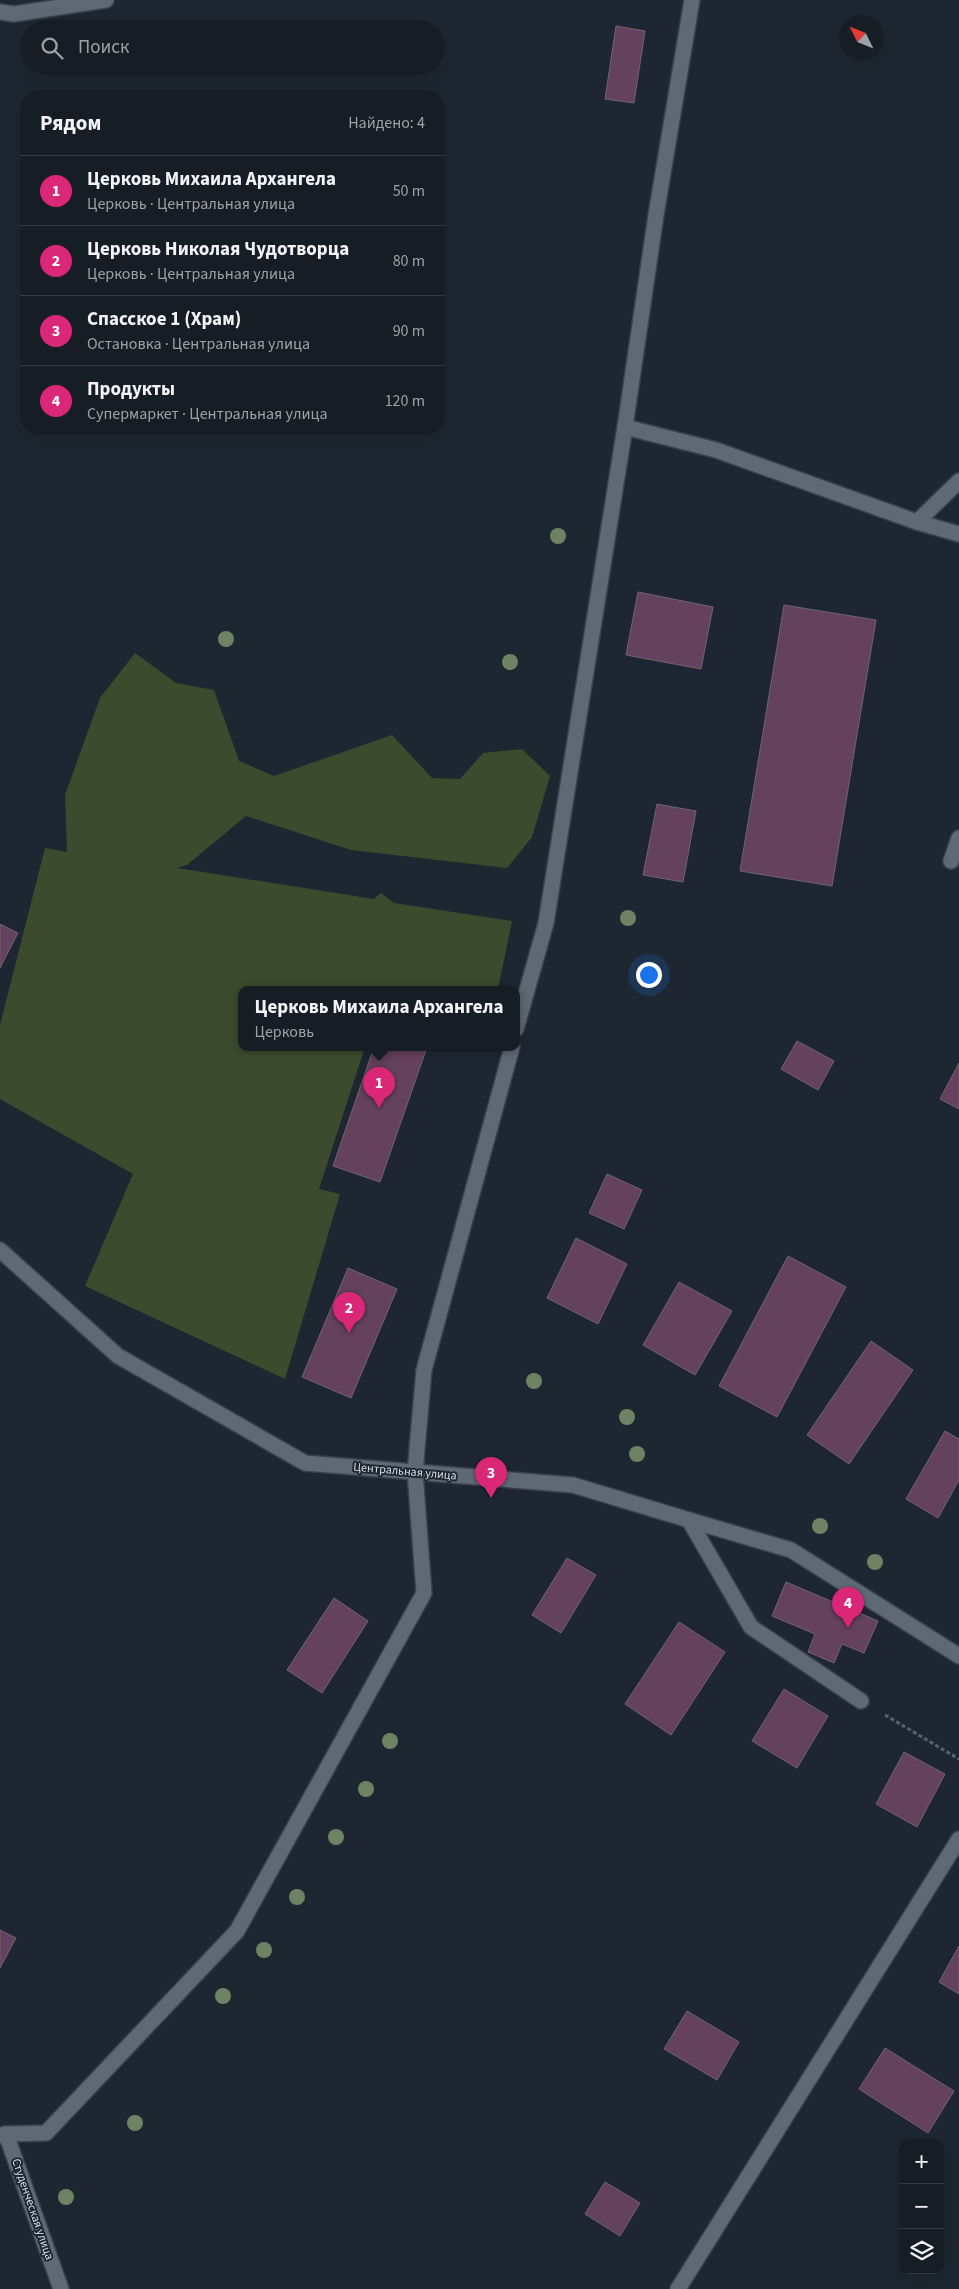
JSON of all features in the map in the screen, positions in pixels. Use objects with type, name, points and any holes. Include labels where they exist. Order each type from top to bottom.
[{"type":"street","points":[[0,12],[14,14],[106,0]]},
{"type":"street","points":[[520,1015],[546,923],[625,427],[656,215],[692,0]]},
{"type":"street","points":[[625,427],[716,450],[917,522],[959,534]]},
{"type":"street","points":[[917,522],[959,481]]},
{"type":"street","points":[[951,861],[959,838]]},
{"type":"street","points":[[3,2134],[46,2133],[237,1931],[424,1593],[415,1472],[424,1370],[511,1051]]},
{"type":"street","name":"Центральная улица","points":[[0,1250],[118,1356],[306,1463],[573,1486],[792,1550],[959,1656]]},
{"type":"street","points":[[690,1520],[751,1627],[861,1701]]},
{"type":"street","points":[[678,2289],[959,1839]]},
{"type":"street","name":"Студенческая улица","points":[[3,2134],[61,2289]]},
{"type":"path","points":[[861,1701],[959,1759]]},
{"type":"green space","points":[[135,653],[176,683],[214,690],[239,761],[274,776],[392,735],[432,778],[460,779],[483,753],[522,749],[550,776],[532,837],[507,868],[351,850],[246,816],[187,865],[177,868],[374,899],[381,893],[394,903],[512,921],[499,986],[238,986],[238,1051],[364,1051],[319,1189],[340,1194],[285,1379],[85,1286],[133,1174],[0,1099],[0,1025],[45,848],[67,852],[65,795],[100,698]]},
{"type":"building","points":[[616,26],[645,31],[634,103],[605,99]]},
{"type":"building","points":[[638,592],[713,607],[701,669],[626,655]]},
{"type":"building","points":[[784,605],[876,620],[832,886],[740,871]]},
{"type":"building","points":[[657,804],[696,811],[683,882],[643,875]]},
{"type":"building","points":[[0,924],[18,933],[0,968]]},
{"type":"building","points":[[797,1041],[834,1061],[818,1090],[781,1069]]},
{"type":"building","points":[[373,1051],[426,1051],[380,1182],[333,1166]]},
{"type":"building","points":[[959,1063],[959,1109],[940,1099]]},
{"type":"building","points":[[607,1174],[642,1190],[624,1229],[589,1213]]},
{"type":"building","points":[[576,1238],[627,1264],[598,1324],[547,1298]]},
{"type":"building","points":[[788,1256],[846,1287],[777,1417],[719,1386]]},
{"type":"building","points":[[348,1268],[397,1289],[351,1398],[302,1377]]},
{"type":"building","points":[[679,1282],[732,1311],[695,1375],[643,1345]]},
{"type":"building","points":[[871,1341],[913,1370],[849,1464],[807,1435]]},
{"type":"building","points":[[945,1431],[959,1439],[959,1480],[938,1518],[906,1499]]},
{"type":"building","points":[[567,1558],[596,1575],[561,1633],[532,1615]]},
{"type":"building","points":[[786,1582],[878,1621],[864,1653],[842,1644],[834,1663],[808,1652],[815,1634],[772,1616]]},
{"type":"building","points":[[334,1598],[368,1621],[322,1693],[287,1670]]},
{"type":"building","points":[[679,1622],[725,1652],[671,1735],[625,1704]]},
{"type":"building","points":[[784,1689],[828,1716],[797,1768],[752,1741]]},
{"type":"building","points":[[904,1752],[945,1774],[917,1827],[876,1804]]},
{"type":"building","points":[[0,1930],[16,1938],[0,1968]]},
{"type":"building","points":[[959,1946],[959,1994],[939,1982]]},
{"type":"building","points":[[687,2011],[739,2042],[717,2080],[664,2049]]},
{"type":"building","points":[[885,2048],[954,2091],[928,2133],[859,2089]]},
{"type":"building","points":[[605,2182],[640,2203],[620,2236],[585,2214]]},
{"type":"place","name":"Церковь Михаила Архангела","points":[[379,1108]]},
{"type":"place","name":"Церковь Николая Чудотворца","points":[[349,1333]]},
{"type":"place","name":"Спасское 1 (Храм)","points":[[491,1498]]},
{"type":"place","name":"Продукты","points":[[848,1628]]}]
